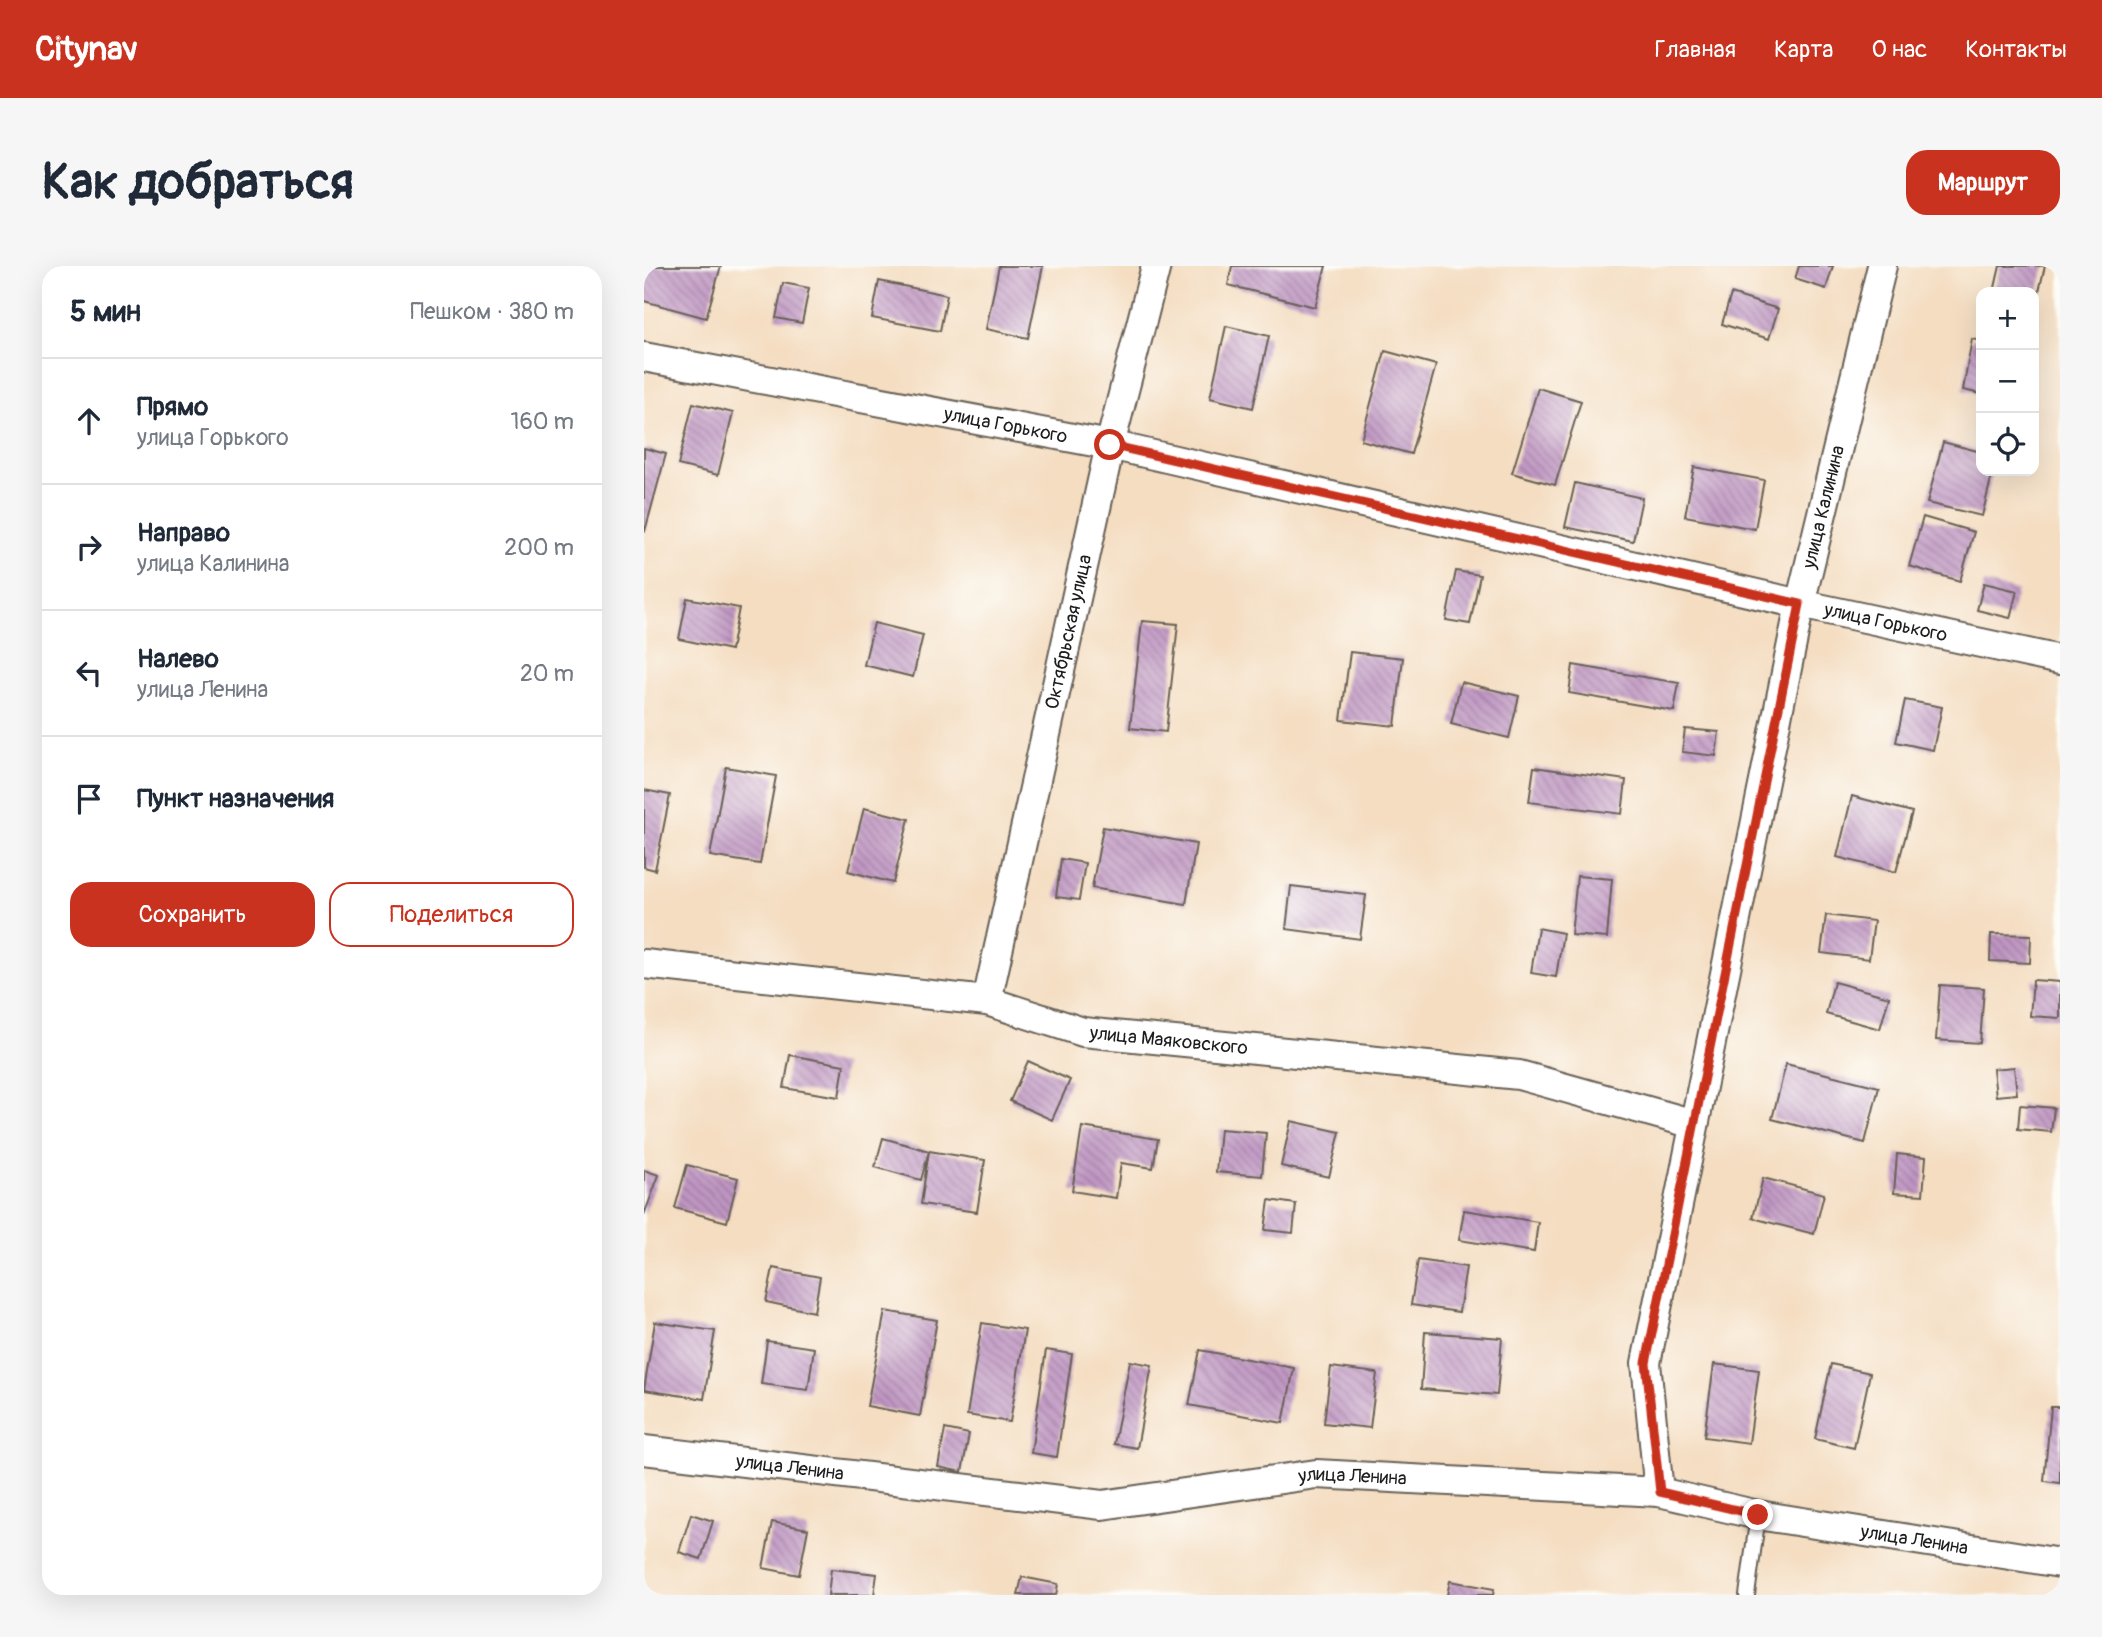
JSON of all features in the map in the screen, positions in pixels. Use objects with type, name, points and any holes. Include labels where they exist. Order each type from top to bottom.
[{"type":"street","name":"Октябрьская улица","points":[[987,1001],[1110,445],[1156,266]]},
{"type":"street","name":"улица Калинина","points":[[1660,1492],[1646,1363],[1800,604],[1882,266]]},
{"type":"street","name":"улица Горького","points":[[644,357],[1110,445],[1800,604],[2060,660]]},
{"type":"street","name":"улица Маяковского","points":[[644,964],[987,1001],[1083,1032],[1519,1075],[1694,1124]]},
{"type":"street","name":"улица Ленина","points":[[644,1450],[1102,1505],[1316,1474],[1660,1492],[1758,1515],[2060,1563]]},
{"type":"lane","points":[[1747,1595],[1758,1515]]},
{"type":"building","points":[[644,266],[721,266],[706,318],[644,301]]},
{"type":"building","points":[[999,266],[1043,266],[1028,338],[986,329]]},
{"type":"building","points":[[1232,266],[1326,266],[1315,307],[1228,285]]},
{"type":"building","points":[[1799,266],[1833,266],[1826,289],[1795,279]]},
{"type":"building","points":[[2000,266],[2045,266],[2039,291],[2039,287],[1995,287]]},
{"type":"building","points":[[879,281],[947,295],[940,331],[872,318]]},
{"type":"building","points":[[783,283],[809,288],[802,323],[776,318]]},
{"type":"building","points":[[1731,294],[1778,309],[1769,339],[1722,324]]},
{"type":"building","points":[[1226,326],[1269,336],[1253,408],[1210,398]]},
{"type":"building","points":[[1972,339],[1976,340],[1976,393],[1963,390]]},
{"type":"building","points":[[1385,351],[1436,365],[1411,454],[1361,440]]},
{"type":"building","points":[[1538,388],[1581,401],[1555,485],[1512,473]]},
{"type":"building","points":[[693,403],[733,413],[718,475],[678,465]]},
{"type":"building","points":[[1943,442],[1976,451],[1976,476],[1992,476],[1982,516],[1927,503]]},
{"type":"building","points":[[644,448],[666,454],[645,531],[644,530]]},
{"type":"building","points":[[1694,467],[1764,480],[1755,529],[1685,516]]},
{"type":"building","points":[[1575,483],[1642,498],[1633,541],[1565,527]]},
{"type":"building","points":[[1923,517],[1974,532],[1960,581],[1909,566]]},
{"type":"building","points":[[1456,571],[1480,575],[1470,624],[1446,620]]},
{"type":"building","points":[[1984,583],[2017,591],[2010,618],[1977,610]]},
{"type":"building","points":[[687,598],[739,608],[731,650],[679,639]]},
{"type":"building","points":[[1142,621],[1178,624],[1166,732],[1130,728]]},
{"type":"building","points":[[874,623],[923,635],[913,677],[864,665]]},
{"type":"building","points":[[1350,652],[1403,658],[1395,726],[1341,720]]},
{"type":"building","points":[[1573,665],[1679,683],[1674,711],[1569,693]]},
{"type":"building","points":[[1461,682],[1519,696],[1509,738],[1451,724]]},
{"type":"building","points":[[1905,700],[1942,707],[1933,750],[1896,742]]},
{"type":"building","points":[[1685,729],[1719,732],[1716,756],[1682,752]]},
{"type":"building","points":[[726,767],[776,776],[760,864],[710,856]]},
{"type":"building","points":[[1534,767],[1626,780],[1622,814],[1529,802]]},
{"type":"building","points":[[644,790],[670,795],[655,870],[644,867]]},
{"type":"building","points":[[1852,796],[1912,812],[1896,872],[1837,857]]},
{"type":"building","points":[[864,808],[909,819],[893,883],[848,871]]},
{"type":"building","points":[[1103,827],[1196,844],[1186,904],[1092,888]]},
{"type":"building","points":[[1061,859],[1085,863],[1079,900],[1056,897]]},
{"type":"building","points":[[1577,876],[1612,879],[1607,938],[1571,935]]},
{"type":"building","points":[[1291,886],[1366,895],[1360,939],[1286,929]]},
{"type":"building","points":[[1826,915],[1874,921],[1869,959],[1821,953]]},
{"type":"building","points":[[1538,928],[1563,933],[1556,977],[1531,973]]},
{"type":"building","points":[[1991,934],[2031,935],[2030,963],[1990,961]]},
{"type":"building","points":[[2033,980],[2060,982],[2060,1018],[2030,1016]]},
{"type":"building","points":[[1834,982],[1889,997],[1880,1029],[1826,1014]]},
{"type":"building","points":[[1940,985],[1984,988],[1980,1043],[1936,1040]]},
{"type":"building","points":[[790,1055],[844,1065],[839,1097],[784,1088]]},
{"type":"building","points":[[1028,1061],[1070,1080],[1052,1120],[1010,1101]]},
{"type":"building","points":[[1786,1064],[1879,1087],[1865,1143],[1772,1119]]},
{"type":"building","points":[[2014,1067],[2017,1094],[1996,1096],[1993,1069]]},
{"type":"building","points":[[2020,1105],[2054,1108],[2051,1132],[2018,1129]]},
{"type":"building","points":[[1291,1121],[1340,1132],[1329,1177],[1281,1166]]},
{"type":"building","points":[[1082,1127],[1158,1139],[1153,1168],[1121,1163],[1116,1198],[1072,1191]]},
{"type":"building","points":[[1220,1129],[1266,1133],[1262,1176],[1216,1172]]},
{"type":"building","points":[[883,1138],[929,1151],[921,1180],[875,1167]]},
{"type":"building","points":[[929,1151],[985,1160],[977,1212],[921,1204]]},
{"type":"building","points":[[1897,1154],[1926,1157],[1923,1195],[1894,1193]]},
{"type":"building","points":[[687,1165],[738,1178],[727,1222],[675,1208]]},
{"type":"building","points":[[644,1170],[659,1175],[644,1215]]},
{"type":"building","points":[[1763,1178],[1824,1194],[1814,1234],[1753,1218]]},
{"type":"building","points":[[1269,1200],[1296,1204],[1293,1233],[1265,1230]]},
{"type":"building","points":[[1464,1210],[1538,1222],[1534,1252],[1459,1240]]},
{"type":"building","points":[[1418,1260],[1466,1267],[1459,1312],[1411,1305]]},
{"type":"building","points":[[773,1268],[820,1277],[814,1312],[766,1302]]},
{"type":"building","points":[[885,1311],[937,1320],[920,1416],[867,1406]]},
{"type":"building","points":[[655,1322],[715,1331],[704,1399],[644,1390]]},
{"type":"building","points":[[982,1323],[1025,1330],[1010,1422],[967,1415]]},
{"type":"building","points":[[1425,1332],[1502,1338],[1497,1395],[1421,1389]]},
{"type":"building","points":[[767,1341],[814,1348],[808,1390],[761,1384]]},
{"type":"building","points":[[1046,1350],[1072,1354],[1057,1457],[1031,1453]]},
{"type":"building","points":[[1200,1350],[1294,1368],[1283,1423],[1189,1405]]},
{"type":"building","points":[[1130,1361],[1152,1365],[1137,1448],[1114,1444]]},
{"type":"building","points":[[1714,1364],[1759,1370],[1749,1443],[1704,1437]]},
{"type":"building","points":[[1831,1364],[1870,1373],[1854,1448],[1815,1439]]},
{"type":"building","points":[[1331,1367],[1377,1373],[1370,1428],[1324,1423]]},
{"type":"building","points":[[2051,1407],[2060,1407],[2060,1483],[2044,1481]]},
{"type":"building","points":[[945,1429],[969,1434],[962,1472],[938,1467]]},
{"type":"building","points":[[691,1514],[713,1521],[701,1559],[679,1552]]},
{"type":"building","points":[[772,1522],[808,1529],[799,1575],[763,1568]]},
{"type":"building","points":[[831,1569],[877,1574],[874,1595],[828,1595]]},
{"type":"building","points":[[1022,1577],[1058,1584],[1056,1595],[1018,1595]]},
{"type":"building","points":[[1450,1581],[1494,1589],[1493,1595],[1447,1595]]},
{"type":"route","points":[[1110,445],[1800,604],[1646,1363],[1660,1492],[1758,1515]]}]
